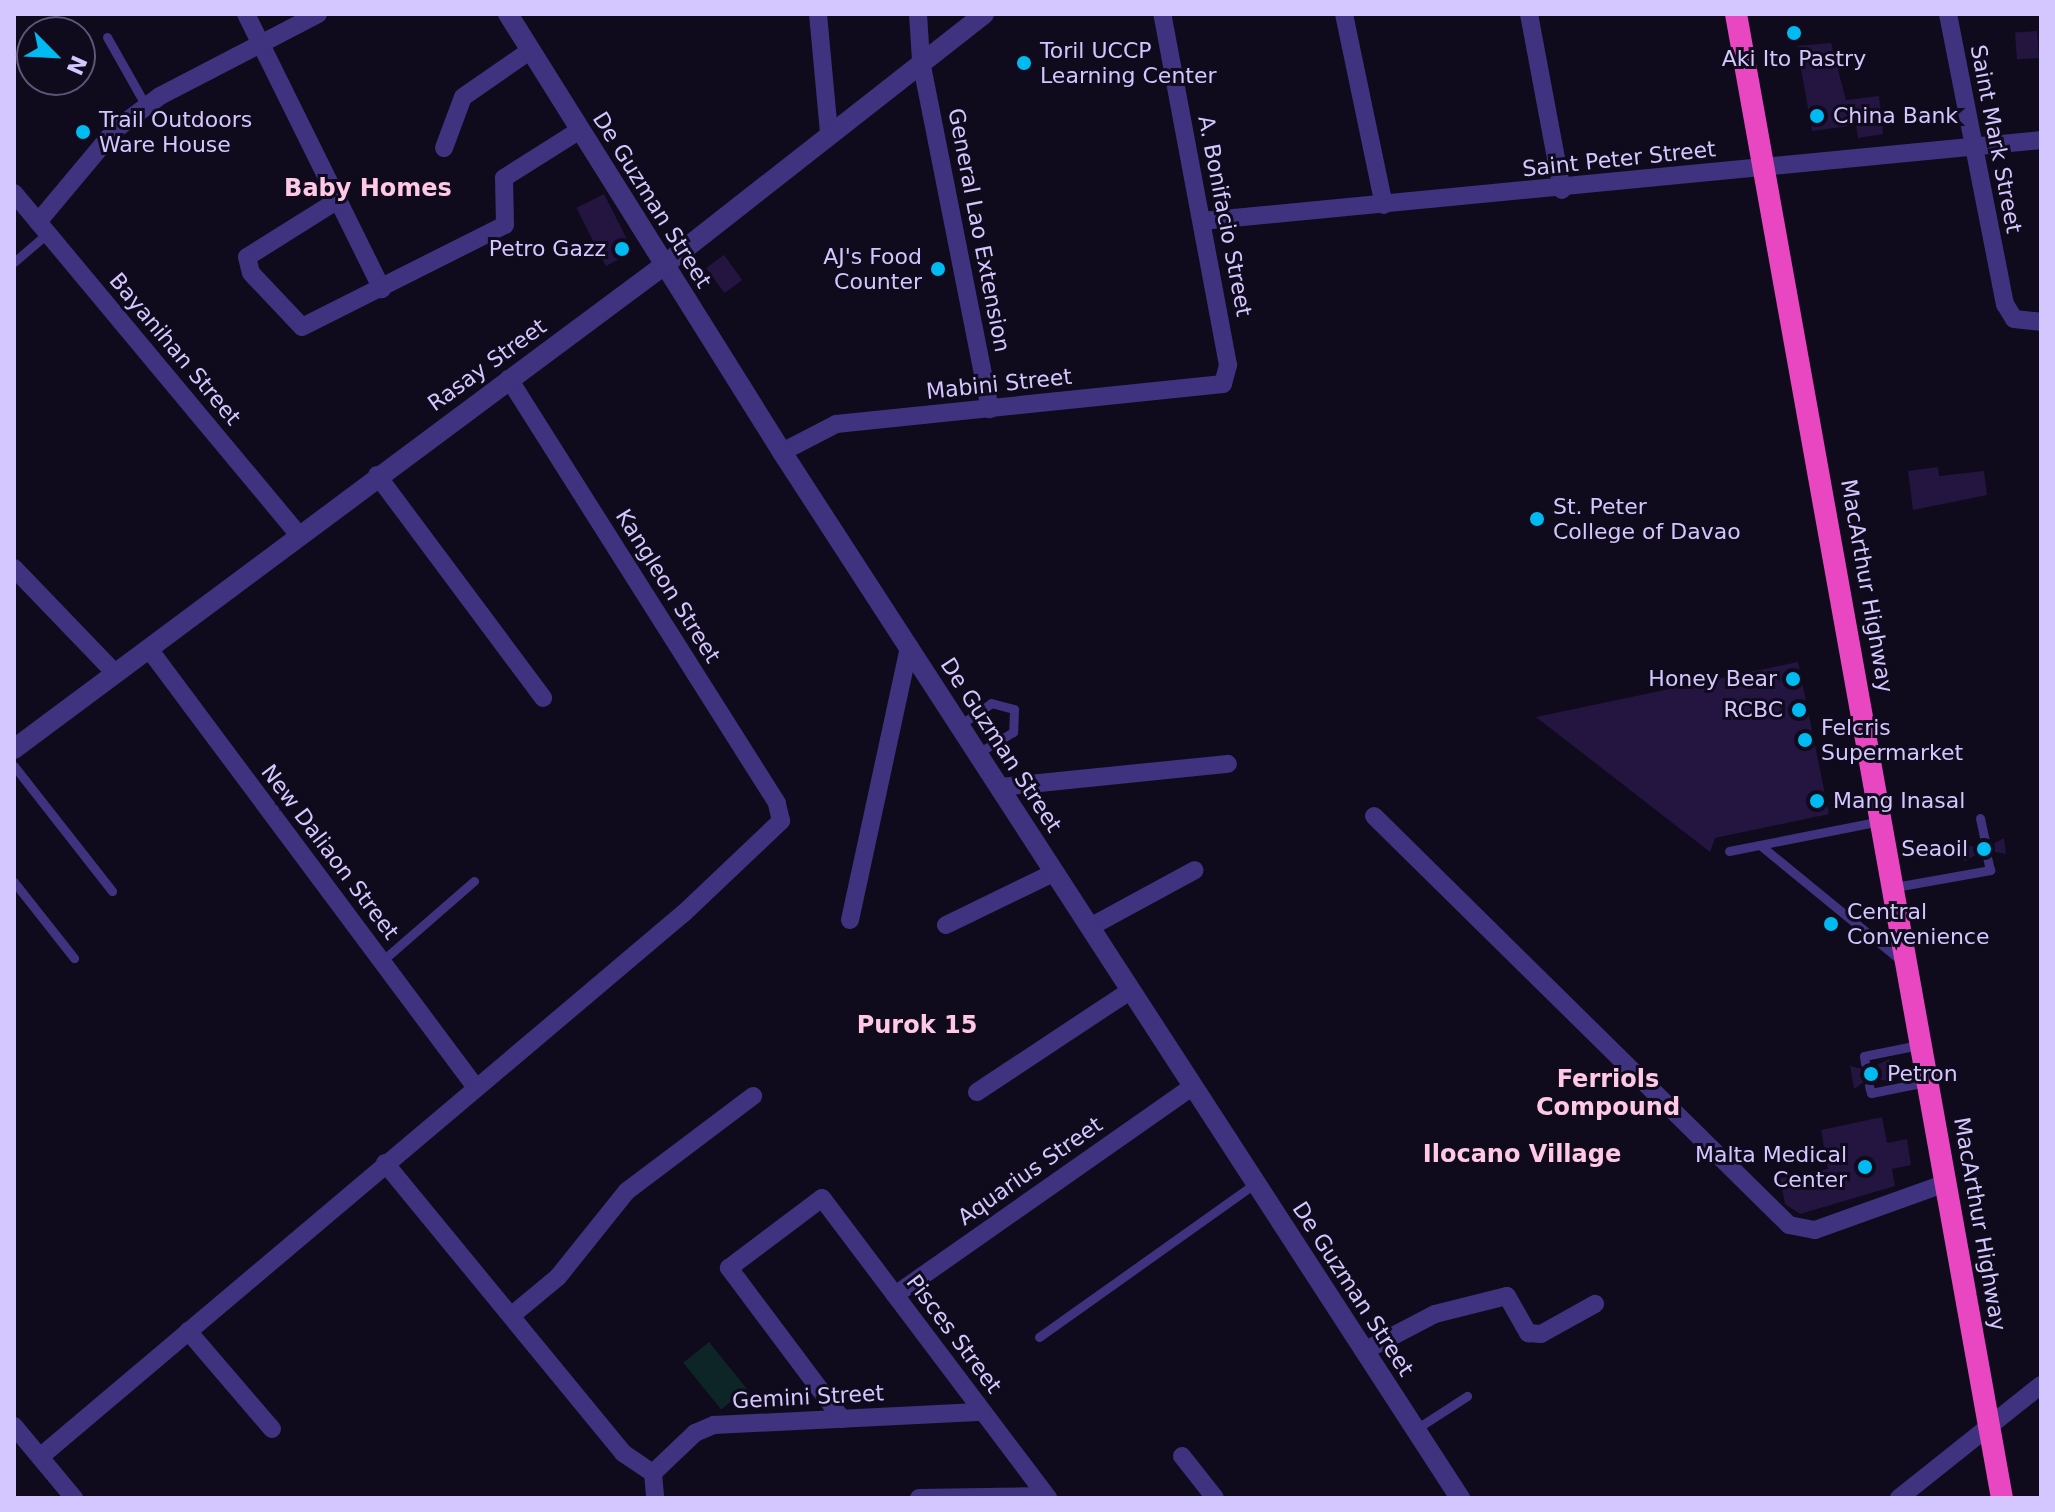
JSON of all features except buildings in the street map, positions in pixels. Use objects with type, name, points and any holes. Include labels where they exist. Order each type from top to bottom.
[{"type":"highway","name":"MacArthur Highway","points":[[1736,14],[1910,967],[2002,1498]]},
{"type":"street","points":[[246,14],[382,289]]},
{"type":"street","points":[[43,228],[115,130],[146,106],[318,14]]},
{"type":"street","name":"De Guzman Street","points":[[508,14],[782,452],[1460,1498]]},
{"type":"street","points":[[818,14],[829,133]]},
{"type":"street","name":"General Lao Extension","points":[[918,14],[921,61],[990,409]]},
{"type":"street","name":"Rasay Street","points":[[14,749],[377,475],[663,266],[984,14]]},
{"type":"street","name":"A. Bonifacio Street","points":[[1162,14],[1202,221],[1226,380]]},
{"type":"street","points":[[1344,14],[1384,205]]},
{"type":"street","points":[[1529,14],[1562,190]]},
{"type":"street","name":"Saint Mark Street","points":[[1948,14],[1970,147],[2014,319],[2041,322]]},
{"type":"street","points":[[444,148],[463,97],[531,50]]},
{"type":"street","points":[[338,200],[254,248],[248,269],[302,327],[505,225],[504,178],[580,130]]},
{"type":"street","name":"Saint Peter Street","points":[[1202,221],[1562,190],[2041,140]]},
{"type":"street","name":"Bayanihan Street","points":[[14,193],[299,535]]},
{"type":"street","name":"Kangleon Street","points":[[474,1085],[684,913],[781,821],[777,803],[509,379]]},
{"type":"street","name":"Mabini Street","points":[[782,452],[836,424],[1226,380]]},
{"type":"street","points":[[377,475],[543,698]]},
{"type":"street","points":[[14,568],[116,674]]},
{"type":"street","points":[[850,920],[909,646]]},
{"type":"street","name":"New Daliaon Street","points":[[149,649],[474,1085]]},
{"type":"street","points":[[1000,787],[1228,764]]},
{"type":"street","points":[[1374,816],[1789,1225],[1815,1230],[1946,1183]]},
{"type":"street","points":[[1090,927],[1195,870]]},
{"type":"street","points":[[946,925],[1055,872]]},
{"type":"street","points":[[977,1092],[1131,990]]},
{"type":"street","points":[[40,1457],[474,1085]]},
{"type":"street","name":"Aquarius Street","points":[[895,1295],[1193,1086]]},
{"type":"street","points":[[511,1316],[558,1277],[627,1191],[753,1096]]},
{"type":"street","points":[[385,1163],[623,1453],[653,1473],[655,1498]]},
{"type":"street","name":"Pisces Street","points":[[842,1419],[729,1268],[822,1198],[1047,1497]]},
{"type":"street","points":[[1364,1351],[1435,1314],[1507,1296],[1528,1333],[1541,1334],[1595,1304]]},
{"type":"street","points":[[188,1331],[272,1429]]},
{"type":"street","points":[[1899,1498],[2041,1385]]},
{"type":"street","name":"Gemini Street","points":[[653,1473],[704,1428],[983,1412]]},
{"type":"street","points":[[14,1426],[74,1498]]},
{"type":"street","points":[[1182,1456],[1215,1498]]},
{"type":"street","points":[[919,1498],[1047,1497]]},
{"type":"lane","points":[[107,37],[146,106]]},
{"type":"lane","points":[[14,262],[43,228]]},
{"type":"lane","points":[[960,725],[991,703],[1014,709],[1013,732],[978,753]]},
{"type":"lane","points":[[14,766],[112,891]]},
{"type":"lane","points":[[1980,818],[1985,841]]},
{"type":"lane","points":[[1729,851],[1883,821]]},
{"type":"lane","points":[[1760,845],[1910,967]]},
{"type":"lane","points":[[1895,887],[1990,870],[1987,857]]},
{"type":"lane","points":[[382,961],[474,881]]},
{"type":"lane","points":[[14,882],[74,958]]},
{"type":"lane","points":[[1865,1063],[1864,1056],[1923,1044]]},
{"type":"lane","points":[[1869,1086],[1871,1093],[1929,1082]]},
{"type":"lane","points":[[1039,1337],[1256,1183]]},
{"type":"lane","points":[[1415,1429],[1467,1396]]},
{"type":"green space","points":[[709,1342],[747,1389],[721,1409],[683,1363]]},
{"type":"place","name":"Aki Ito Pastry","points":[[1794,33]]},
{"type":"place","name":"Toril UCCP Learning Center","points":[[1024,63]]},
{"type":"place","name":"China Bank","points":[[1817,116]]},
{"type":"place","name":"Trail Outdoors Ware House","points":[[83,132]]},
{"type":"place","name":"Petro Gazz","points":[[622,249]]},
{"type":"place","name":"AJ's Food Counter","points":[[938,269]]},
{"type":"place","name":"St. Peter College of Davao","points":[[1537,519]]},
{"type":"place","name":"Honey Bear","points":[[1793,679]]},
{"type":"place","name":"RCBC","points":[[1799,710]]},
{"type":"place","name":"Felcris Supermarket","points":[[1805,740]]},
{"type":"place","name":"Mang Inasal","points":[[1817,801]]},
{"type":"place","name":"Seaoil","points":[[1984,849]]},
{"type":"place","name":"Central Convenience","points":[[1831,924]]},
{"type":"place","name":"Petron","points":[[1871,1074]]},
{"type":"place","name":"Malta Medical Center","points":[[1865,1167]]},
{"type":"district","name":"Baby Homes","points":[[368,189]]},
{"type":"district","name":"Purok 15","points":[[917,1026]]},
{"type":"district","name":"Ferriols Compound","points":[[1608,1094]]},
{"type":"district","name":"Ilocano Village","points":[[1522,1155]]}]
